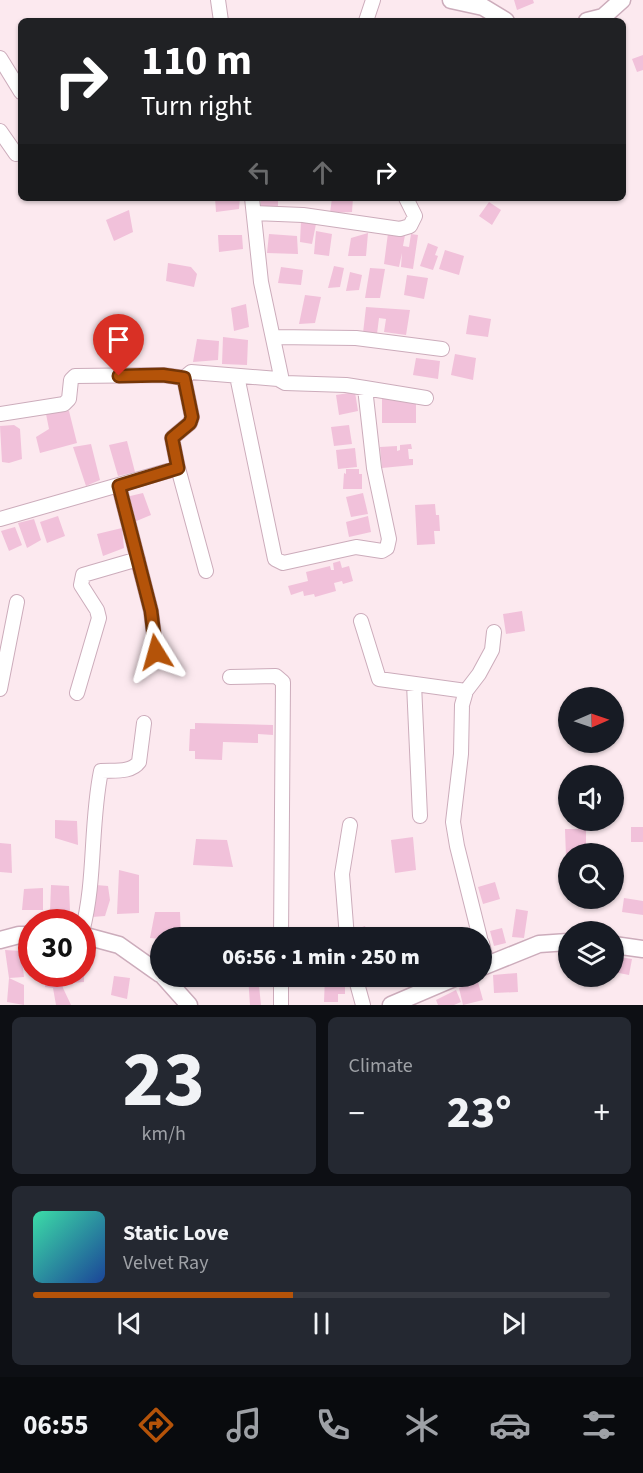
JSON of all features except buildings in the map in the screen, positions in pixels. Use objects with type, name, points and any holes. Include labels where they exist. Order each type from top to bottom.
[{"type":"street","points":[[218,0],[221,18]]},
{"type":"street","points":[[367,18],[373,0]]},
{"type":"street","points":[[451,0],[483,7],[501,18]]},
{"type":"street","points":[[597,18],[603,16],[622,0]]},
{"type":"street","points":[[0,58],[18,87]]},
{"type":"street","points":[[0,130],[16,154]]},
{"type":"street","points":[[252,201],[261,282],[281,376],[278,379]]},
{"type":"street","points":[[254,213],[303,215],[400,229],[410,225],[415,216],[408,201]]},
{"type":"street","points":[[273,338],[356,338],[442,349]]},
{"type":"street","points":[[0,414],[64,404],[69,399],[71,380],[75,376],[163,375],[184,378],[191,372],[278,379],[285,383],[346,385],[426,398]]},
{"type":"street","points":[[237,376],[275,559],[283,563],[356,547],[382,551],[387,548],[390,539],[374,468],[365,388]]},
{"type":"street","points":[[184,378],[192,417],[190,423],[172,438],[178,468],[207,571]]},
{"type":"street","points":[[0,519],[178,468]]},
{"type":"street","points":[[119,486],[151,611],[156,652]]},
{"type":"street","points":[[77,693],[99,618],[97,610],[81,585],[83,575],[138,559]]},
{"type":"street","points":[[0,689],[16,602]]},
{"type":"street","points":[[360,621],[379,679],[466,691]]},
{"type":"street","points":[[477,927],[453,822],[461,754],[462,705],[466,691],[492,650],[495,632]]},
{"type":"street","points":[[230,677],[276,676],[283,682],[281,927]]},
{"type":"street","points":[[414,684],[420,816]]},
{"type":"street","points":[[88,909],[95,799],[101,771],[135,767],[139,762],[144,723]]},
{"type":"street","points":[[346,927],[342,874],[350,825]]},
{"type":"street","points":[[0,940],[18,935]]},
{"type":"street","points":[[96,938],[119,945],[150,967]]},
{"type":"street","points":[[492,963],[539,944],[558,943]]},
{"type":"street","points":[[624,946],[643,949]]},
{"type":"street","points":[[173,987],[189,1005]]},
{"type":"street","points":[[281,987],[281,1005]]},
{"type":"street","points":[[358,987],[363,1005]]},
{"type":"street","points":[[391,1005],[433,987]]},
{"type":"route","points":[[119,376],[163,375],[184,378],[192,417],[190,423],[172,438],[178,468],[119,486],[151,611],[156,652]]}]
